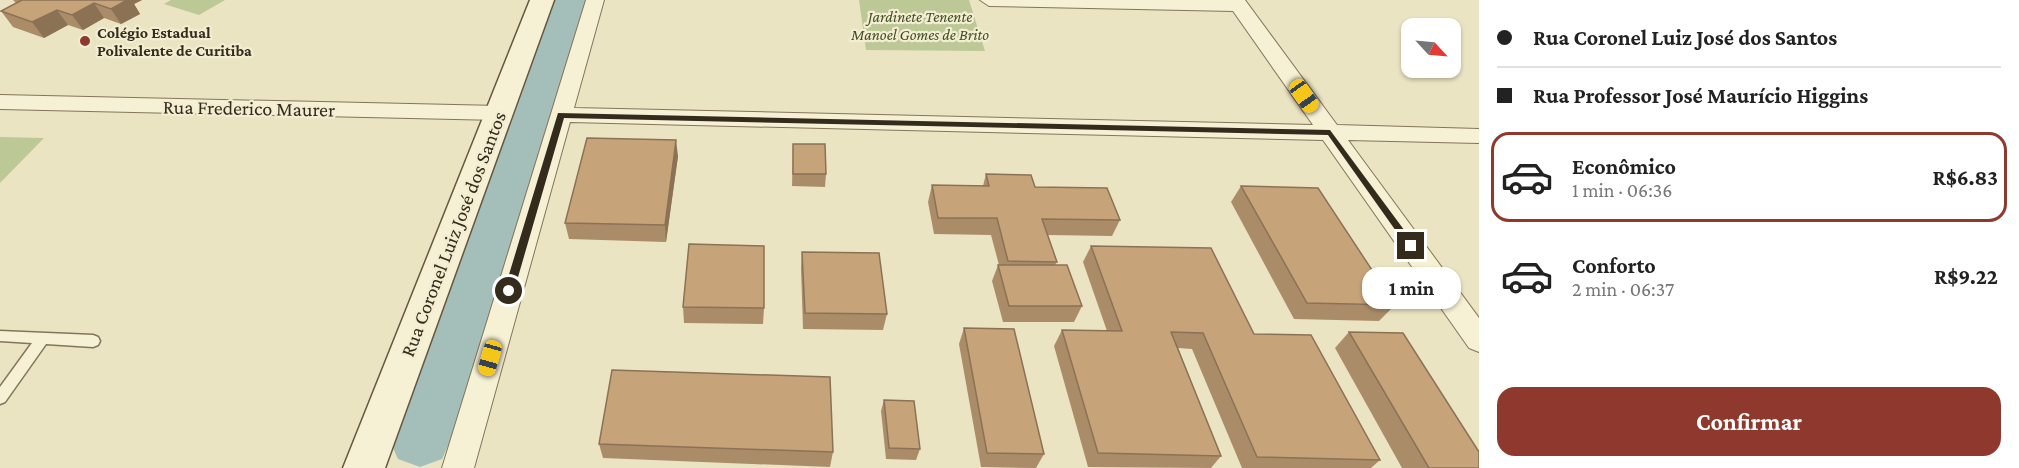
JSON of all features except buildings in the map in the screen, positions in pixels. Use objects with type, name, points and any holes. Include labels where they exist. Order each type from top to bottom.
[{"type":"main road","name":"Rua Coronel Luiz José dos Santos","points":[[364,468],[542,0]]},
{"type":"street","points":[[458,468],[594,0]]},
{"type":"street","points":[[989,0],[1237,2],[1479,340]]},
{"type":"street","name":"Rua Frederico Maurer","points":[[0,102],[499,113]]},
{"type":"street","points":[[561,115],[1479,136]]},
{"type":"lane","points":[[0,336],[93,341]]},
{"type":"lane","points":[[0,398],[43,338]]},
{"type":"green space","points":[[171,0],[225,0],[199,15],[164,4]]},
{"type":"green space","name":"Jardinete Tenente Manoel Gomes de Brito","points":[[859,0],[969,0],[985,51],[866,50]]},
{"type":"green space","points":[[0,137],[44,138],[0,183]]},
{"type":"waterway","points":[[420,439],[568,0]]},
{"type":"place","name":"Colégio Estadual Polivalente de Curitiba","points":[[85,41]]},
{"type":"route","points":[[509,291],[561,115],[1330,132],[1411,246]]}]
